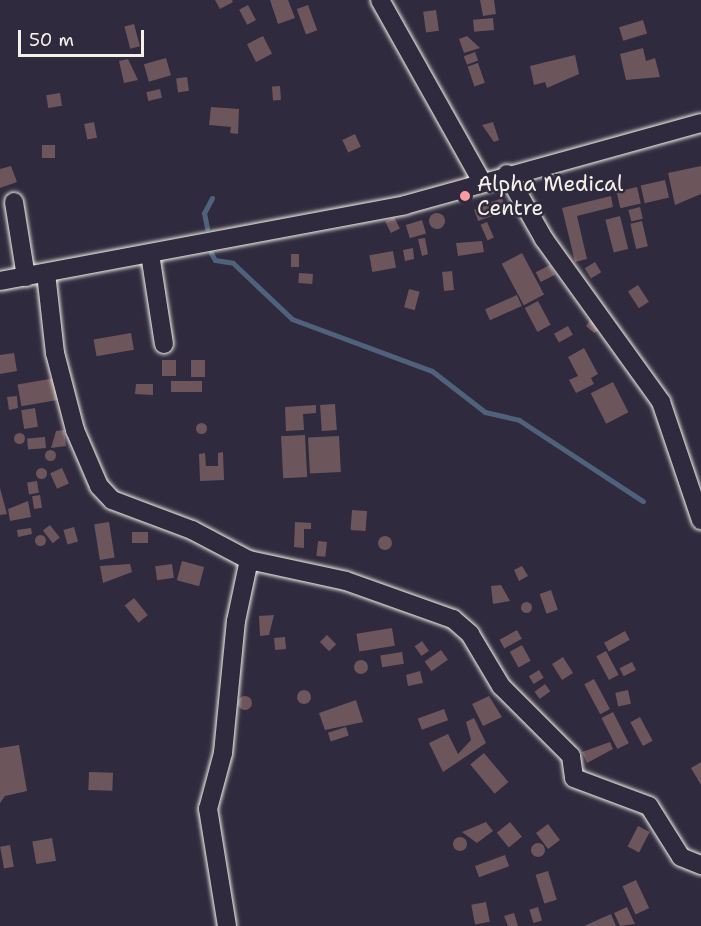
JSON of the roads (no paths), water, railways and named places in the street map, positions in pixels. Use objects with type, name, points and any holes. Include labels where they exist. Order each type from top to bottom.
[{"type":"street","points":[[381,0],[482,182]]},
{"type":"street","points":[[0,281],[332,220],[701,123]]},
{"type":"street","points":[[507,174],[544,239],[661,402],[701,520]]},
{"type":"street","points":[[14,202],[26,277]]},
{"type":"street","points":[[150,254],[164,344]]},
{"type":"street","points":[[46,273],[55,353],[75,430],[99,486],[112,500],[192,530],[249,560],[346,581],[453,618],[470,634],[501,686],[571,756],[574,778],[649,806],[681,857],[701,865]]},
{"type":"street","points":[[227,926],[208,809],[223,753],[236,621],[249,560]]},
{"type":"waterway","points":[[207,228],[204,213],[212,198]]},
{"type":"waterway","points":[[211,253],[215,260],[233,263],[292,319],[432,371],[485,412],[519,420],[643,501]]},
{"type":"place","name":"Alpha Medical Centre","points":[[465,196]]}]
